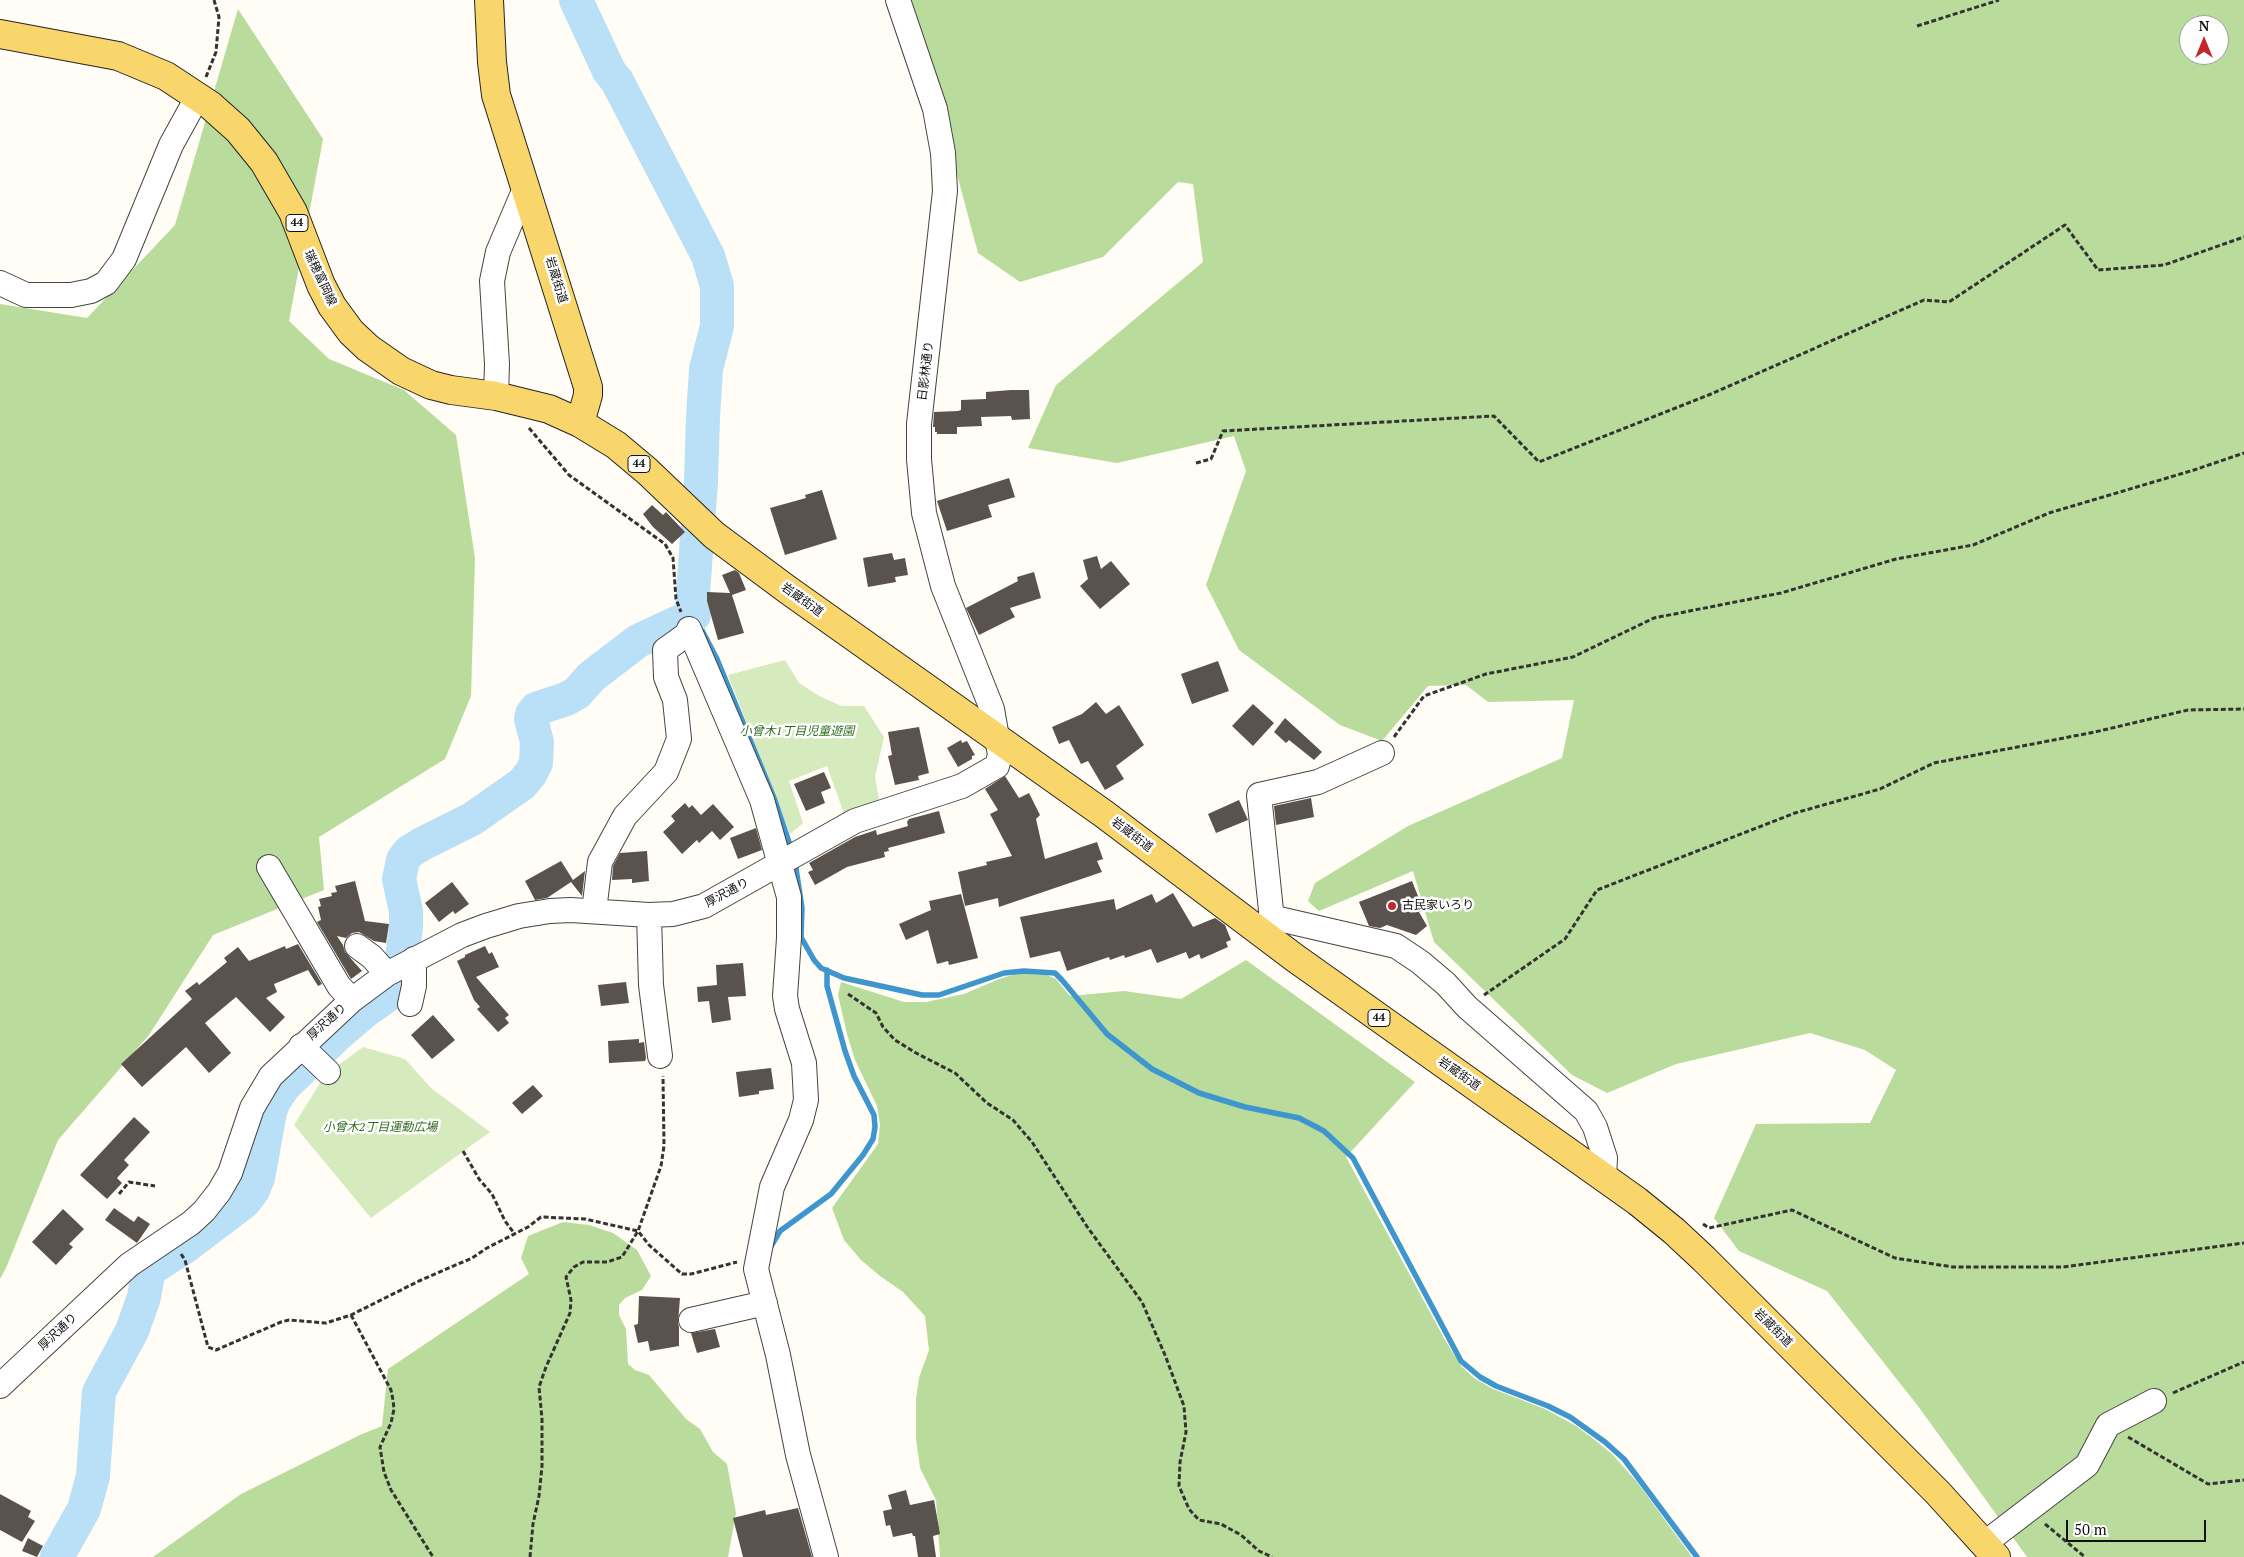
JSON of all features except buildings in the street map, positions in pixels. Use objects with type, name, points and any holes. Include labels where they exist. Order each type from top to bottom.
[{"type":"main road","name":"岩蔵街道","points":[[489,0],[492,62],[496,95],[588,387],[588,395],[580,423],[601,435],[630,456],[714,535],[788,590],[1112,820],[1264,924],[1658,1218],[1699,1254],[1938,1493],[1990,1550]]},
{"type":"main road","name":"瑞穂富岡線","points":[[0,34],[118,56],[166,76],[198,96],[238,130],[269,170],[293,212],[328,299],[351,332],[379,357],[414,378],[451,390],[496,396],[549,409],[580,423]]},
{"type":"street","name":"日影林通り","points":[[898,0],[935,109],[943,153],[945,191],[919,424],[919,459],[924,513],[943,586],[992,709],[996,738]]},
{"type":"street","points":[[0,283],[26,295],[71,295],[91,291],[106,284],[124,259],[171,145],[198,96]]},
{"type":"street","points":[[496,396],[497,364],[492,281],[498,252],[526,186]]},
{"type":"street","points":[[594,910],[600,862],[625,816],[666,772],[680,739],[675,700],[666,677],[665,650],[686,624],[787,860],[786,883],[790,911],[785,996],[787,1009],[804,1063],[806,1100],[801,1120],[772,1186],[756,1261],[756,1276],[778,1355],[798,1455],[826,1557]]},
{"type":"street","name":"厚沢通り","points":[[0,1386],[129,1265],[190,1223],[208,1206],[219,1192],[232,1168],[248,1118],[257,1097],[271,1076],[314,1058],[352,1000],[386,974],[478,929],[519,916],[550,910],[673,914],[704,906],[855,821],[941,794],[962,786],[984,774],[997,766],[999,762],[996,738]]},
{"type":"street","points":[[1382,753],[1318,782],[1259,795],[1264,924],[1279,919],[1396,946],[1439,978],[1468,1007],[1586,1112],[1595,1127],[1605,1158],[1604,1177]]},
{"type":"street","points":[[269,867],[339,986],[352,1000]]},
{"type":"street","points":[[649,914],[652,985],[660,1056]]},
{"type":"street","points":[[357,946],[372,957],[386,974]]},
{"type":"street","points":[[410,1004],[414,986],[414,959]]},
{"type":"street","points":[[691,1320],[765,1303]]},
{"type":"street","points":[[1990,1550],[2030,1509],[2087,1465],[2108,1425],[2154,1401]]},
{"type":"path","points":[[198,96],[216,52],[219,17],[214,0]]},
{"type":"path","points":[[1917,26],[1998,0]]},
{"type":"path","points":[[1196,463],[1211,459],[1223,431],[1494,416],[1539,462],[1711,394],[1924,300],[1949,302],[2065,225],[2098,270],[2164,265],[2244,237]]},
{"type":"path","points":[[523,422],[569,475],[665,544],[673,558],[676,598],[686,624]]},
{"type":"path","points":[[1382,753],[1424,696],[1486,674],[1573,656],[1654,618],[1781,593],[1896,560],[1973,545],[2049,513],[2194,470],[2244,453]]},
{"type":"path","points":[[1468,1007],[1566,939],[1596,890],[1786,817],[1880,789],[1934,763],[2095,732],[2188,710],[2244,709]]},
{"type":"path","points":[[848,994],[876,1014],[883,1027],[895,1040],[916,1054],[955,1073],[987,1103],[1013,1120],[1032,1142],[1088,1228],[1142,1302],[1161,1346],[1184,1406],[1186,1432],[1180,1462],[1179,1486],[1189,1509],[1198,1520],[1221,1524],[1241,1535],[1259,1550],[1272,1557]]},
{"type":"path","points":[[530,1557],[542,1466],[542,1419],[539,1387],[570,1313],[571,1300],[566,1277],[582,1262],[607,1262],[622,1257],[638,1232],[656,1180],[664,1146],[663,1070],[660,1056]]},
{"type":"path","points":[[463,1152],[492,1194],[505,1221],[514,1233]]},
{"type":"path","points":[[118,1194],[129,1182],[155,1186]]},
{"type":"path","points":[[1701,1224],[1709,1228],[1792,1210],[1895,1258],[1953,1267],[2062,1267],[2244,1243]]},
{"type":"path","points":[[185,1260],[208,1347],[212,1350],[216,1350],[281,1322],[289,1320],[326,1323],[351,1315],[419,1281],[472,1258],[541,1217],[585,1219],[638,1232],[649,1245],[682,1274],[699,1272],[739,1261],[756,1261]]},
{"type":"path","points":[[351,1315],[391,1390],[394,1410],[391,1423],[380,1447],[384,1472],[391,1490],[434,1557]]},
{"type":"path","points":[[2154,1401],[2244,1362]]},
{"type":"path","points":[[2108,1425],[2208,1484],[2244,1480]]},
{"type":"path","points":[[2030,1509],[2085,1557]]},
{"type":"green space","points":[[904,0],[2244,0],[2244,1557],[2027,1557],[1918,1406],[1827,1291],[1739,1251],[1714,1218],[1756,1124],[1870,1123],[1896,1070],[1865,1050],[1810,1033],[1676,1064],[1607,1093],[1572,1075],[1434,942],[1413,871],[1319,911],[1308,901],[1315,883],[1408,826],[1562,758],[1574,700],[1488,702],[1466,685],[1428,686],[1382,741],[1340,725],[1239,650],[1206,585],[1246,471],[1234,436],[1117,463],[1028,448],[1056,385],[1203,262],[1193,184],[1178,182],[1103,257],[1020,282],[978,253],[954,163]]},
{"type":"green space","points":[[238,9],[323,139],[289,321],[329,359],[404,390],[456,435],[475,558],[471,696],[445,759],[319,837],[324,890],[213,935],[149,1035],[58,1140],[0,1279],[0,304],[87,318],[175,225]]},
{"type":"green space","name":"小曾木1丁目児童遊園","points":[[785,660],[799,683],[819,696],[842,706],[864,706],[884,737],[875,777],[880,804],[846,819],[827,766],[789,781],[803,823],[790,834],[728,675]]},
{"type":"green space","points":[[1246,960],[1415,1082],[1346,1157],[1445,1340],[1462,1367],[1474,1378],[1493,1389],[1545,1409],[1576,1426],[1612,1454],[1637,1482],[1692,1557],[940,1557],[936,1500],[920,1468],[916,1439],[916,1399],[919,1378],[929,1350],[925,1316],[903,1292],[861,1260],[844,1240],[832,1208],[878,1144],[880,1125],[877,1106],[855,1060],[847,1034],[838,995],[841,982],[904,1002],[926,1002],[964,994],[1016,974],[1033,974],[1047,975],[1056,979],[1070,996],[1124,991],[1181,999]]},
{"type":"green space","name":"小曾木2丁目運動広場","points":[[363,1047],[405,1059],[431,1088],[490,1132],[371,1218],[294,1125],[325,1075]]},
{"type":"green space","points":[[563,1222],[589,1225],[613,1233],[637,1250],[651,1276],[642,1290],[625,1298],[619,1305],[619,1315],[626,1329],[628,1364],[635,1370],[649,1375],[686,1419],[700,1429],[713,1452],[727,1464],[736,1513],[728,1557],[153,1557],[241,1494],[382,1426],[388,1369],[529,1274],[521,1258],[528,1236]]},
{"type":"waterway","points":[[57,1557],[84,1509],[93,1476],[99,1392],[132,1331],[144,1297],[149,1270],[186,1246],[244,1202],[253,1190],[258,1178],[270,1112],[274,1101],[284,1086],[338,1034],[365,1011],[392,992],[399,984],[406,927],[406,911],[399,879],[403,860],[409,852],[472,819],[522,784],[536,763],[537,742],[531,719],[536,709],[566,699],[577,693],[591,677],[638,641],[694,615],[692,608],[701,481],[706,369],[717,326],[717,286],[708,256],[617,81],[609,71],[576,0]]},
{"type":"waterway","points":[[694,615],[717,659],[774,798],[792,851]]},
{"type":"waterway","points":[[795,862],[802,908],[801,937],[814,960],[821,968],[844,978],[922,995],[939,995],[1004,973],[1024,971],[1055,973],[1107,1034],[1152,1069],[1199,1093],[1245,1107],[1299,1118],[1324,1131],[1353,1158],[1461,1361],[1480,1377],[1496,1386],[1548,1406],[1570,1417],[1605,1442],[1624,1459],[1697,1557]]},
{"type":"waterway","points":[[770,1248],[780,1231],[831,1194],[863,1155],[873,1139],[874,1115],[854,1076],[845,1051],[827,986],[827,970]]},
{"type":"place","name":"古民家いろり","points":[[1392,906]]}]
